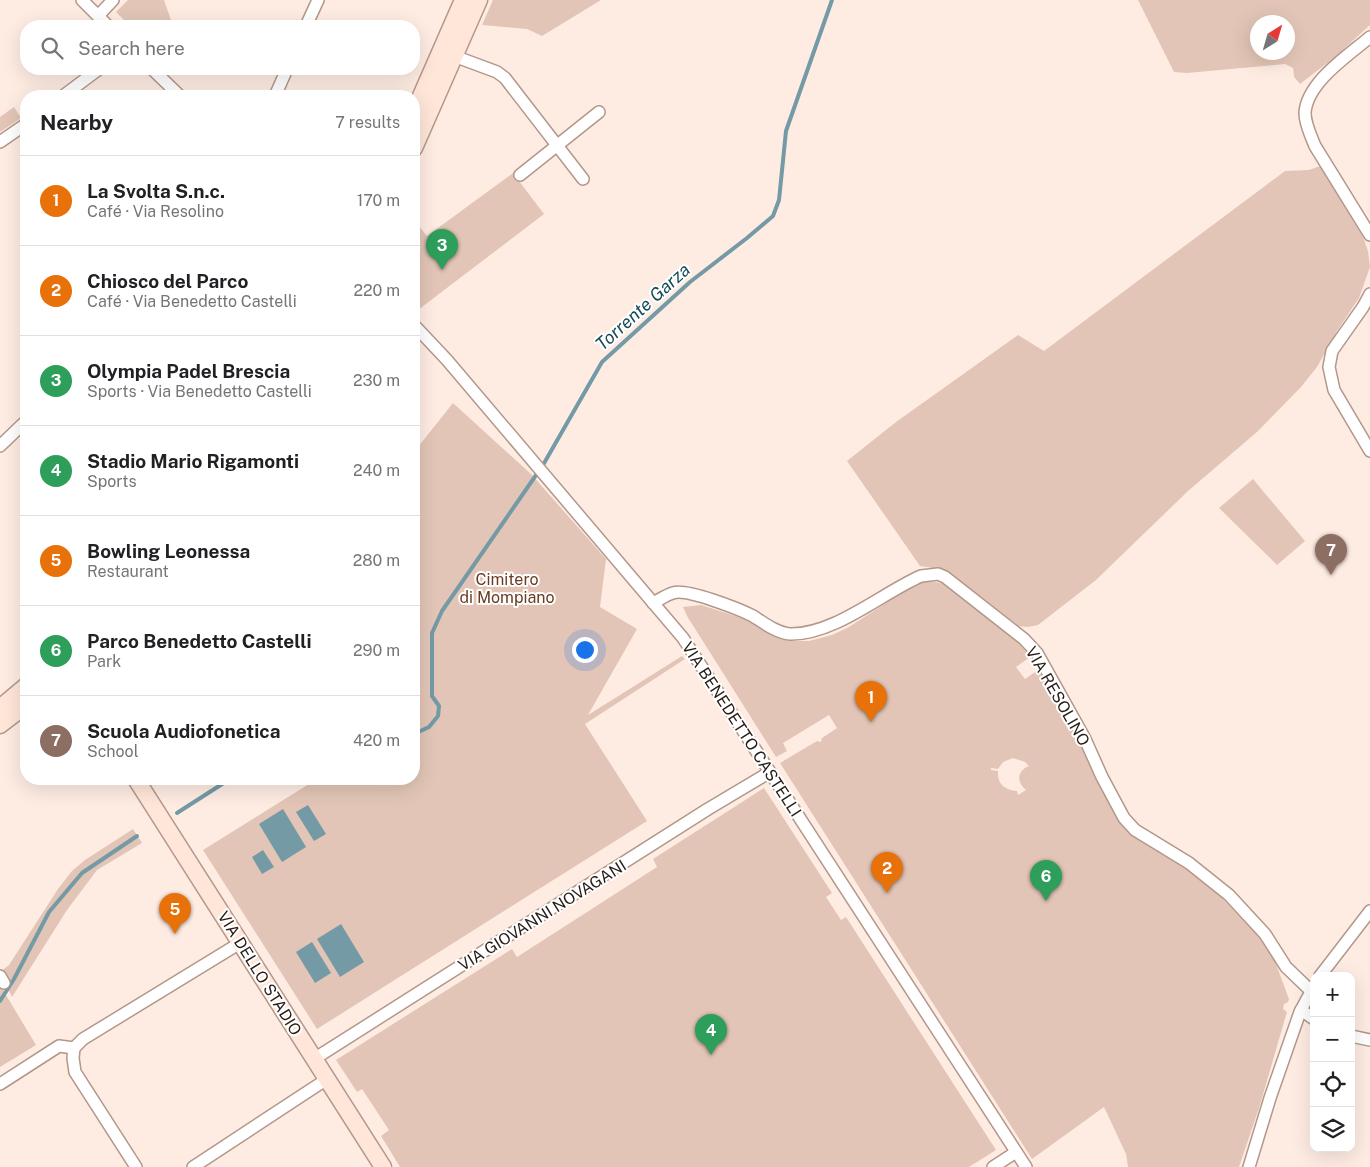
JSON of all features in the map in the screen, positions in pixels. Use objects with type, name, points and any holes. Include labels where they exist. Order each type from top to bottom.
[{"type":"street","points":[[82,0],[102,20]]},
{"type":"street","points":[[98,16],[113,0]]},
{"type":"street","points":[[309,20],[318,0]]},
{"type":"street","points":[[420,98],[463,0]]},
{"type":"street","points":[[420,134],[479,0]]},
{"type":"street","points":[[1370,36],[1316,85],[1309,96],[1305,113],[1315,146],[1370,235]]},
{"type":"street","points":[[454,56],[497,72],[505,78],[583,179]]},
{"type":"street","points":[[71,90],[91,75]]},
{"type":"street","points":[[158,75],[174,90]]},
{"type":"street","points":[[278,90],[285,75]]},
{"type":"street","points":[[520,175],[599,112]]},
{"type":"street","points":[[0,142],[20,128]]},
{"type":"street","points":[[1370,294],[1332,351],[1329,367],[1334,390],[1370,451]]},
{"type":"street","name":"VIA BENEDETTO CASTELLI","points":[[420,331],[447,360],[683,638],[1026,1167]]},
{"type":"street","points":[[0,446],[20,428]]},
{"type":"street","points":[[0,455],[20,437]]},
{"type":"street","name":"VIA RESOLINO","points":[[653,603],[674,592],[696,594],[751,616],[772,628],[789,634],[833,625],[921,576],[938,574],[945,577],[1024,639],[1037,653],[1128,824],[1189,863],[1229,895],[1265,934],[1286,967],[1310,986]]},
{"type":"street","points":[[0,708],[20,691]]},
{"type":"street","points":[[0,726],[20,710]]},
{"type":"street","name":"VIA GIOVANNI NOVAGANI","points":[[314,1059],[708,809],[770,772]]},
{"type":"street","name":"VIA DELLO STADIO","points":[[140,785],[383,1167]]},
{"type":"street","points":[[1323,972],[1370,911]]},
{"type":"street","points":[[136,1167],[76,1072],[73,1058],[74,1048],[83,1039],[240,943]]},
{"type":"street","points":[[1249,1167],[1270,1098],[1301,1010],[1310,992]]},
{"type":"street","points":[[1301,1010],[1311,1017]]},
{"type":"street","points":[[1355,1037],[1370,1040]]},
{"type":"street","points":[[0,1084],[59,1046],[74,1048]]},
{"type":"street","points":[[193,1167],[327,1079]]},
{"type":"street","points":[[993,1167],[1016,1152]]},
{"type":"green space","points":[[128,0],[164,0],[171,20],[124,20],[116,12]]},
{"type":"green space","points":[[493,0],[601,0],[542,36],[527,29],[482,25]]},
{"type":"green space","points":[[1138,0],[1370,0],[1370,25],[1335,57],[1300,84],[1294,77],[1293,68],[1285,64],[1187,73],[1174,72]]},
{"type":"green space","points":[[14,107],[20,119],[0,132],[0,117]]},
{"type":"green space","points":[[1320,166],[1363,237],[1368,251],[1370,267],[1359,298],[1337,331],[1317,367],[1301,387],[1257,432],[1188,491],[1096,580],[1038,625],[1028,627],[1017,626],[1004,619],[940,569],[920,566],[847,461],[896,422],[1018,335],[1044,351],[1285,171],[1309,170]]},
{"type":"green space","points":[[513,173],[544,214],[420,308],[420,227],[427,236]]},
{"type":"green space","name":"Cimitero di Mompiano","points":[[453,403],[531,474],[606,559],[600,607],[637,629],[588,715],[682,656],[685,659],[585,724],[647,821],[317,1029],[203,850],[307,785],[420,785],[420,444]]},
{"type":"green space","points":[[1253,479],[1305,541],[1277,565],[1219,508]]},
{"type":"green space","points":[[924,582],[944,584],[1019,643],[1030,657],[1016,667],[1025,679],[1038,670],[1077,738],[1122,826],[1133,836],[1189,871],[1218,894],[1258,936],[1273,956],[1289,999],[1284,1004],[1283,1009],[1287,1012],[1259,1108],[1239,1167],[1128,1167],[1126,1154],[1104,1107],[1032,1159],[780,763],[817,741],[821,742],[822,738],[837,728],[829,715],[783,743],[787,751],[776,757],[683,607],[701,605],[748,620],[782,639],[809,641],[832,635],[849,627],[911,587]],"holes":[[[1013,758],[1025,762],[1029,766],[1022,771],[1019,780],[1026,790],[1018,795],[1017,791],[1009,789],[1000,783],[998,771],[991,770],[991,768],[998,769],[1003,762]]]},
{"type":"green space","points":[[764,788],[832,893],[826,897],[841,920],[846,917],[996,1150],[969,1167],[400,1167],[381,1136],[389,1130],[362,1089],[357,1092],[336,1060],[512,949],[517,957],[657,867],[653,859]]},
{"type":"green space","points":[[133,829],[142,843],[97,870],[67,910],[12,997],[0,972],[9,965],[58,889],[72,871],[85,860]]},
{"type":"green space","points":[[0,985],[36,1045],[0,1067]]},
{"type":"water","points":[[308,805],[326,834],[314,841],[296,812]]},
{"type":"water","points":[[283,809],[306,847],[282,862],[259,824]]},
{"type":"water","points":[[263,850],[274,867],[262,874],[252,857]]},
{"type":"water","points":[[341,924],[364,962],[340,977],[317,939]]},
{"type":"water","points":[[312,942],[331,973],[315,983],[296,952]]},
{"type":"waterway","name":"Torrente Garza","points":[[420,731],[429,727],[438,716],[439,706],[432,696],[432,633],[442,611],[543,465],[602,362],[690,282],[773,216],[779,200],[786,131],[832,0]]},
{"type":"waterway","name":"Torrente Garza","points":[[177,813],[221,785]]},
{"type":"waterway","name":"Torrente Garza","points":[[0,1001],[14,979],[49,912],[82,873],[137,836]]},
{"type":"place","name":"Olympia Padel Brescia","points":[[442,270]]},
{"type":"place","name":"Scuola Audiofonetica","points":[[1331,575]]},
{"type":"place","name":"La Svolta S.n.c.","points":[[871,722]]},
{"type":"place","name":"Chiosco del Parco","points":[[887,893]]},
{"type":"place","name":"Parco Benedetto Castelli","points":[[1046,901]]},
{"type":"place","name":"Bowling Leonessa","points":[[175,934]]},
{"type":"place","name":"Stadio Mario Rigamonti","points":[[711,1055]]}]
